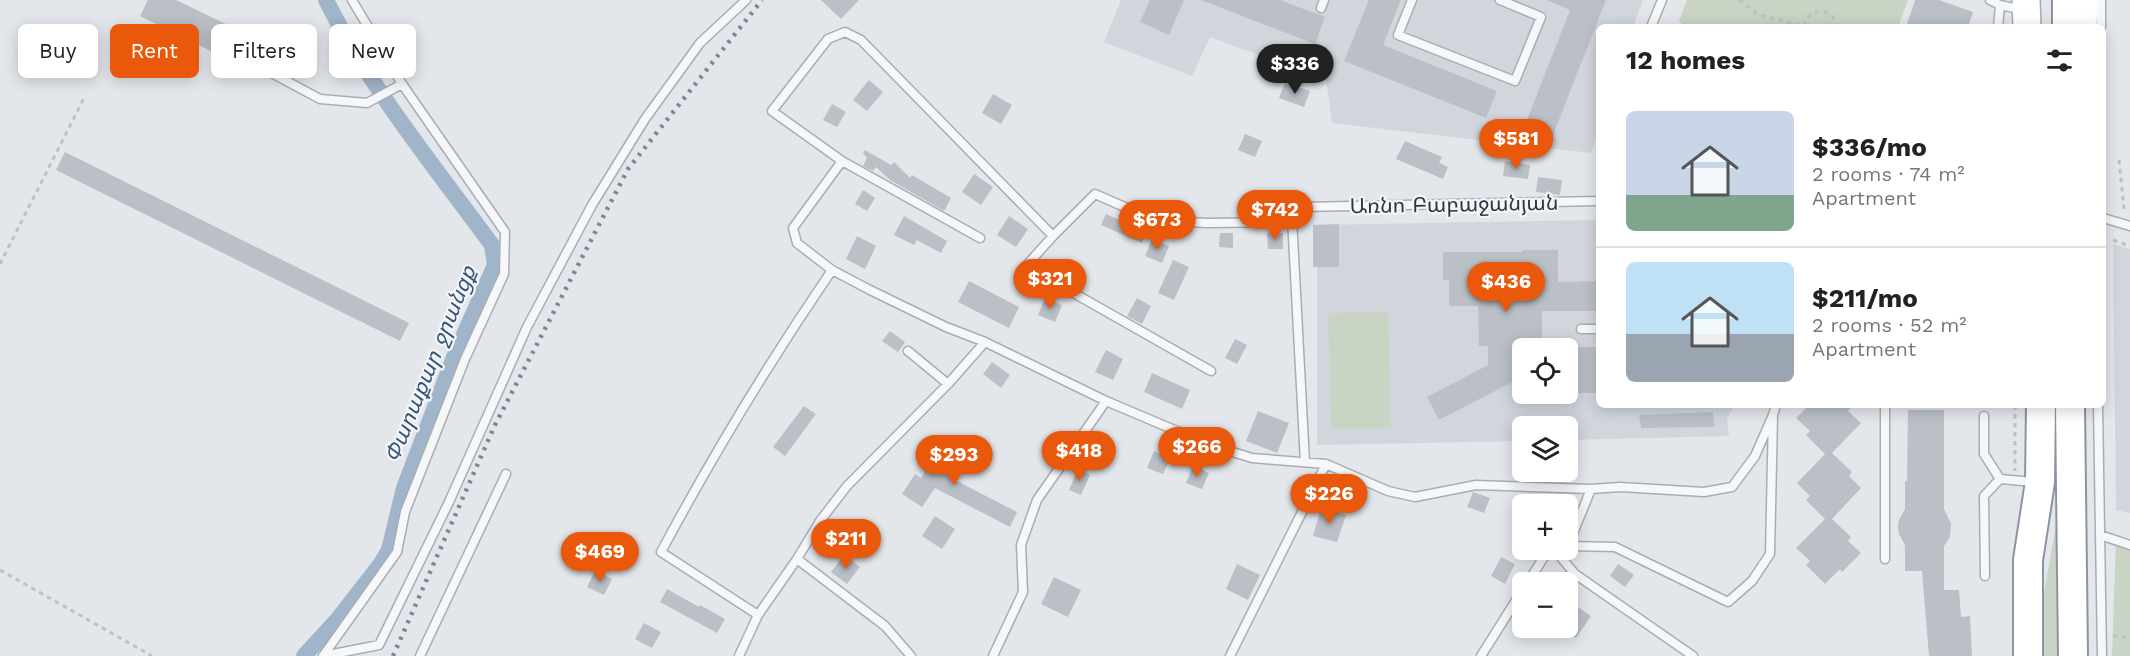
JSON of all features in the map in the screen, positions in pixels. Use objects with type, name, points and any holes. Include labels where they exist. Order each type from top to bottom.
[{"type":"highway","points":[[2067,0],[2067,24]]},
{"type":"highway","points":[[2032,9],[2047,24]]},
{"type":"highway","points":[[2028,656],[2028,481],[2040,408]]},
{"type":"highway","points":[[2070,408],[2073,656]]},
{"type":"main road","points":[[2083,24],[2084,0]]},
{"type":"lane","points":[[351,0],[402,84],[505,232],[504,274],[465,359],[409,502],[397,552],[322,656],[379,645],[449,502],[527,327],[592,205],[645,119],[700,43],[746,0]]},
{"type":"lane","points":[[1412,0],[1398,35],[1515,81],[1541,17],[1500,0]]},
{"type":"lane","points":[[1652,24],[1662,0]]},
{"type":"lane","points":[[1990,0],[2000,5],[2032,9]]},
{"type":"lane","points":[[2100,0],[2101,24]]},
{"type":"lane","points":[[1999,24],[2000,5]]},
{"type":"lane","points":[[980,238],[842,161],[772,111],[828,39],[845,32],[861,40],[1053,236]]},
{"type":"lane","points":[[281,78],[320,99],[367,103],[402,84]]},
{"type":"lane","points":[[842,161],[793,228],[797,243],[832,270],[946,327],[985,342],[1106,401],[1210,445],[1252,458],[1326,464],[1388,491],[1415,497],[1476,485],[1704,492],[1732,487],[1755,456],[1775,408]]},
{"type":"lane","name":"Առնո Բաբաջանյան","points":[[1210,371],[1026,266],[1095,194],[1154,220],[1206,223],[1282,222],[1292,218],[1302,207],[1596,201]]},
{"type":"lane","points":[[1292,218],[1305,462]]},
{"type":"lane","points":[[2106,219],[2130,226]]},
{"type":"lane","points":[[758,615],[661,552],[792,328],[832,270]]},
{"type":"lane","points":[[1581,329],[1596,328]]},
{"type":"lane","points":[[739,656],[758,615],[820,521],[847,486],[948,384],[985,342]]},
{"type":"lane","points":[[908,351],[948,384]]},
{"type":"lane","points":[[993,656],[1023,592],[1021,545],[1037,500],[1106,401]]},
{"type":"lane","points":[[1885,408],[1885,559]]},
{"type":"lane","points":[[2098,408],[2102,656]]},
{"type":"lane","points":[[1578,546],[1615,547],[1728,602],[1752,580],[1770,554],[1773,415]]},
{"type":"lane","points":[[1984,416],[1984,454],[2000,479]]},
{"type":"lane","points":[[1230,656],[1326,464]]},
{"type":"lane","points":[[420,656],[506,474]]},
{"type":"lane","points":[[2000,479],[2028,481]]},
{"type":"lane","points":[[1985,576],[1984,496],[2000,479]]},
{"type":"lane","points":[[1578,522],[1592,489]]},
{"type":"lane","points":[[2100,535],[2130,544]]},
{"type":"lane","points":[[797,559],[885,626],[911,656]]},
{"type":"lane","points":[[1563,560],[1575,574],[1693,656]]},
{"type":"lane","points":[[1480,656],[1512,606]]},
{"type":"path","points":[[1740,0],[1759,15],[1796,24]]},
{"type":"path","points":[[1805,24],[1813,13],[1824,12],[1833,17],[1836,24]]},
{"type":"path","points":[[0,264],[85,96]]},
{"type":"path","points":[[2119,160],[2124,209]]},
{"type":"path","points":[[2113,240],[2130,246]]},
{"type":"path","points":[[2016,408],[2028,481]]},
{"type":"path","points":[[0,570],[152,656]]},
{"type":"path","points":[[2102,634],[2130,638]]},
{"type":"shaded area","points":[[1121,0],[1643,0],[1634,24],[1596,24],[1596,138],[1591,153],[1332,123],[1326,80],[1210,37],[1192,76],[1104,42]]},
{"type":"shaded area","points":[[1596,220],[1596,408],[1733,408],[1727,418],[1729,436],[1578,440],[1578,416],[1512,416],[1512,441],[1317,445],[1317,225]]},
{"type":"shaded area","points":[[2113,244],[2130,249],[2130,513],[2116,510]]},
{"type":"green space","points":[[1687,0],[1908,0],[1899,24],[1682,24],[1679,21]]},
{"type":"green space","points":[[1388,312],[1391,428],[1331,429],[1328,313]]},
{"type":"green space","points":[[2058,514],[2061,656],[2042,656],[2042,604]]},
{"type":"green space","points":[[2116,540],[2130,545],[2130,656],[2112,656]]},
{"type":"building","points":[[148,0],[176,0],[226,24],[211,24],[211,51],[199,45],[199,24],[156,24],[140,16]]},
{"type":"building","points":[[821,0],[859,0],[841,19]]},
{"type":"building","points":[[1150,0],[1184,0],[1169,35],[1140,22]]},
{"type":"building","points":[[1201,0],[1280,0],[1325,17],[1315,44]]},
{"type":"building","points":[[1369,0],[1401,0],[1383,45],[1497,91],[1486,118],[1344,61]]},
{"type":"building","points":[[1547,0],[1606,0],[1553,135],[1525,125],[1570,10]]},
{"type":"building","points":[[1915,0],[1939,0],[1973,12],[1969,24],[1907,24]]},
{"type":"building","points":[[869,80],[883,92],[867,111],[853,100]]},
{"type":"building","points":[[1285,83],[1310,91],[1304,107],[1279,98]]},
{"type":"building","points":[[993,94],[1012,105],[1001,124],[982,113]]},
{"type":"building","points":[[832,104],[846,112],[837,127],[823,120]]},
{"type":"building","points":[[1245,134],[1262,141],[1255,157],[1238,150]]},
{"type":"building","points":[[1405,141],[1442,157],[1439,163],[1448,167],[1443,179],[1396,159]]},
{"type":"building","points":[[865,150],[891,165],[894,162],[910,178],[912,175],[951,198],[944,211],[890,180],[876,167],[873,171],[863,166],[867,158],[863,153]]},
{"type":"building","points":[[65,152],[409,323],[400,341],[56,170]]},
{"type":"building","points":[[1505,161],[1530,165],[1528,179],[1503,176]]},
{"type":"building","points":[[974,174],[993,187],[981,205],[962,192]]},
{"type":"building","points":[[1538,177],[1562,180],[1560,195],[1536,192]]},
{"type":"building","points":[[863,190],[875,198],[867,211],[855,204]]},
{"type":"building","points":[[1106,214],[1146,232],[1142,243],[1101,225]]},
{"type":"building","points":[[904,216],[947,241],[941,253],[917,240],[914,245],[894,235]]},
{"type":"building","points":[[1009,216],[1028,229],[1016,247],[997,235]]},
{"type":"building","points":[[1339,224],[1339,267],[1313,267],[1313,225]]},
{"type":"building","points":[[1220,233],[1233,233],[1233,248],[1219,247]]},
{"type":"building","points":[[1267,233],[1283,233],[1283,249],[1268,249]]},
{"type":"building","points":[[857,236],[876,246],[865,269],[846,259]]},
{"type":"building","points":[[1152,239],[1169,246],[1162,263],[1145,256]]},
{"type":"building","points":[[1558,250],[1558,282],[1596,281],[1596,311],[1542,311],[1542,338],[1512,338],[1512,382],[1439,420],[1427,397],[1488,365],[1488,346],[1479,346],[1478,306],[1449,306],[1449,280],[1443,280],[1443,252]]},
{"type":"building","points":[[1173,260],[1189,267],[1174,300],[1158,293]]},
{"type":"building","points":[[969,281],[1019,307],[1009,328],[958,302]]},
{"type":"building","points":[[1045,298],[1062,305],[1055,322],[1038,315]]},
{"type":"building","points":[[1137,298],[1151,306],[1142,324],[1127,316]]},
{"type":"building","points":[[890,331],[905,342],[898,352],[882,341]]},
{"type":"building","points":[[1235,339],[1247,345],[1237,364],[1225,358]]},
{"type":"building","points":[[1578,347],[1596,347],[1596,393],[1578,393]]},
{"type":"building","points":[[1106,350],[1123,359],[1113,380],[1095,372]]},
{"type":"building","points":[[992,362],[1010,375],[1001,388],[983,374]]},
{"type":"building","points":[[1152,373],[1190,390],[1182,409],[1144,392]]},
{"type":"building","points":[[804,406],[816,414],[785,456],[773,447]]},
{"type":"building","points":[[1806,408],[1851,408],[1848,411],[1861,423],[1832,453],[1852,472],[1849,476],[1861,488],[1832,519],[1851,537],[1848,541],[1861,553],[1842,572],[1840,569],[1825,584],[1806,565],[1810,561],[1796,548],[1825,519],[1806,500],[1810,496],[1797,483],[1825,454],[1806,435],[1810,431],[1796,418]]},
{"type":"building","points":[[1908,410],[1944,410],[1944,509],[1951,524],[1950,537],[1944,546],[1944,590],[1959,590],[1961,617],[1970,616],[1972,656],[1929,656],[1922,571],[1905,571],[1905,545],[1898,527],[1905,509]]},
{"type":"building","points":[[1258,411],[1289,423],[1277,453],[1246,441]]},
{"type":"building","points":[[1713,412],[1714,427],[1641,428],[1639,415]]},
{"type":"building","points":[[943,440],[964,452],[949,477],[1017,512],[1010,527],[935,488],[922,507],[902,494],[915,474],[921,478]]},
{"type":"building","points":[[1154,451],[1170,458],[1163,474],[1147,468]]},
{"type":"building","points":[[1193,466],[1209,473],[1202,489],[1186,483]]},
{"type":"building","points":[[1078,469],[1090,475],[1081,495],[1069,490]]},
{"type":"building","points":[[1473,492],[1490,498],[1484,513],[1467,507]]},
{"type":"building","points":[[1321,508],[1346,515],[1337,542],[1313,536]]},
{"type":"building","points":[[935,516],[955,529],[942,549],[922,536]]},
{"type":"building","points":[[844,555],[860,567],[847,584],[831,572]]},
{"type":"building","points":[[1501,557],[1515,564],[1505,584],[1491,576]]},
{"type":"building","points":[[1237,564],[1260,575],[1248,600],[1226,589]]},
{"type":"building","points":[[1618,564],[1634,575],[1625,587],[1610,576]]},
{"type":"building","points":[[595,571],[612,579],[604,595],[587,587]]},
{"type":"building","points":[[1054,577],[1081,590],[1068,617],[1041,604]]},
{"type":"building","points":[[667,589],[725,619],[717,633],[660,602]]},
{"type":"building","points":[[1578,607],[1591,616],[1578,635]]},
{"type":"building","points":[[644,623],[661,632],[652,648],[635,639]]},
{"type":"waterway","name":"Փարաքար ջրանցք","points":[[304,656],[338,619],[389,550],[404,488],[454,357],[495,265],[492,245],[383,95],[343,33],[326,0]]},
{"type":"railway","points":[[393,656],[495,425],[628,169],[762,0]]}]
